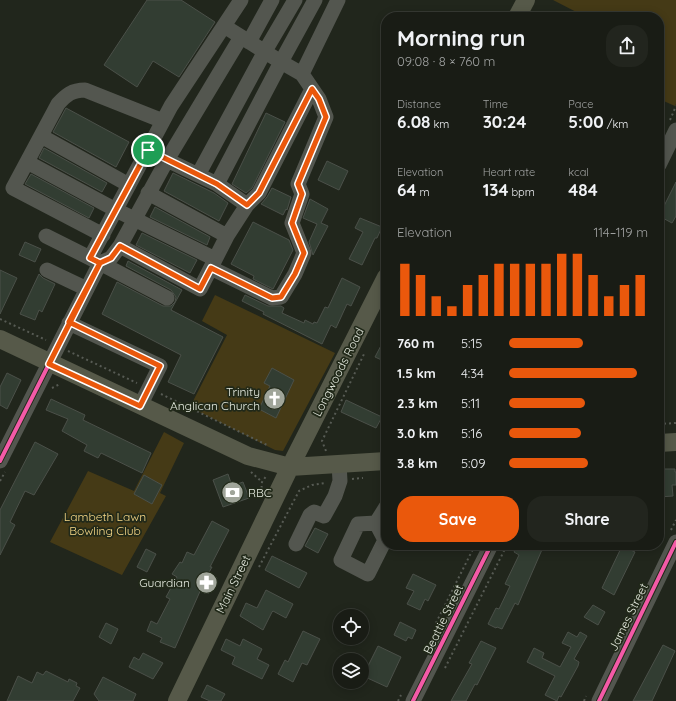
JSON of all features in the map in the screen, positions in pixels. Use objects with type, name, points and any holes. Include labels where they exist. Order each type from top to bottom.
[{"type":"main road","points":[[520,12],[526,0]]},
{"type":"main road","name":"Longwoods Road","points":[[290,467],[381,287]]},
{"type":"main road","points":[[0,339],[49,364],[248,456],[290,467],[333,458],[381,461]]},
{"type":"main road","points":[[664,443],[676,442]]},
{"type":"main road","name":"Main Street","points":[[177,701],[290,467]]},
{"type":"street","points":[[4,464],[69,322],[87,290],[103,235],[171,106],[241,0]]},
{"type":"street","points":[[95,261],[111,258],[120,246],[167,160],[272,0]]},
{"type":"street","points":[[198,175],[264,51],[295,0]]},
{"type":"street","points":[[217,184],[315,0]]},
{"type":"street","points":[[302,74],[338,0]]},
{"type":"street","points":[[27,162],[134,219],[272,298],[281,297],[295,274],[304,253],[292,223],[302,194],[298,184],[326,117],[319,99],[302,74],[224,26]]},
{"type":"street","points":[[120,246],[200,289],[227,236],[247,205],[259,193],[312,89]]},
{"type":"street","points":[[103,235],[13,188],[58,104],[67,94],[75,90],[85,90],[163,121]]},
{"type":"street","points":[[664,155],[676,130]]},
{"type":"street","points":[[41,136],[130,184]]},
{"type":"street","points":[[148,150],[217,184],[247,205]]},
{"type":"street","points":[[148,193],[227,236]]},
{"type":"street","points":[[46,236],[167,298]]},
{"type":"street","points":[[47,270],[87,290]]},
{"type":"street","points":[[69,322],[160,366],[140,406]]},
{"type":"street","points":[[296,544],[310,515],[314,512],[324,516],[335,496],[340,481],[333,458]]},
{"type":"street","points":[[376,523],[381,515]]},
{"type":"street","name":"James Street","points":[[599,701],[676,542]]},
{"type":"street","name":"Beattie Street","points":[[413,701],[488,550]]},
{"type":"path","points":[[333,458],[322,441],[368,347]]},
{"type":"path","points":[[49,390],[59,383],[66,387]]},
{"type":"path","points":[[664,424],[676,424]]},
{"type":"path","points":[[0,481],[4,464]]},
{"type":"path","points":[[256,574],[299,491],[312,485]]},
{"type":"path","points":[[443,673],[504,550]]},
{"type":"green space","points":[[553,0],[676,0],[675,106],[664,101],[664,12],[576,12]]},
{"type":"green space","points":[[215,295],[335,353],[283,451],[275,450],[190,407],[227,335],[202,321]]},
{"type":"green space","name":"Lambeth Lawn Bowling Club","points":[[164,432],[184,443],[160,493],[166,496],[122,575],[50,542],[88,471],[134,491]]},
{"type":"building","points":[[147,0],[181,0],[215,22],[179,77],[153,61],[137,87],[104,65]]},
{"type":"building","points":[[66,108],[129,142],[116,167],[53,132]]},
{"type":"building","points":[[266,113],[285,122],[252,188],[246,193],[232,184]]},
{"type":"building","points":[[44,148],[107,183],[102,192],[39,158]]},
{"type":"building","points":[[327,161],[348,171],[339,190],[318,180]]},
{"type":"building","points":[[173,173],[214,193],[228,203],[219,221],[164,191]]},
{"type":"building","points":[[31,174],[94,208],[89,218],[25,184]]},
{"type":"building","points":[[676,182],[676,216],[672,223],[664,219],[664,206]]},
{"type":"building","points":[[272,188],[291,197],[287,210],[286,209],[283,215],[261,204]]},
{"type":"building","points":[[310,199],[328,209],[321,223],[328,226],[313,255],[309,242],[317,224],[303,218]]},
{"type":"building","points":[[155,207],[210,237],[207,245],[150,217]]},
{"type":"building","points":[[360,218],[381,227],[377,238],[375,238],[362,265],[349,259],[363,232],[355,228]]},
{"type":"building","points":[[253,222],[289,240],[293,250],[273,289],[253,279],[254,276],[231,264]]},
{"type":"building","points":[[142,233],[197,260],[190,273],[136,245]]},
{"type":"building","points":[[25,242],[41,249],[35,262],[19,255]]},
{"type":"building","points":[[128,261],[182,290],[171,310],[223,337],[194,394],[168,382],[181,355],[102,314],[117,282],[163,306],[171,306],[175,302],[176,297],[171,290],[126,266]]},
{"type":"building","points":[[0,270],[17,278],[0,314]]},
{"type":"building","points":[[39,274],[43,278],[55,284],[42,312],[39,310],[35,320],[20,314]]},
{"type":"building","points":[[342,278],[360,287],[351,306],[347,304],[336,328],[331,325],[322,344],[263,314],[264,312],[242,301],[245,295],[268,306],[281,306],[284,308],[282,313],[304,323],[305,320],[313,324],[314,322],[317,323],[325,307],[328,308]]},
{"type":"building","points":[[381,346],[381,360],[375,357]]},
{"type":"building","name":"Trinity Anglican Church","points":[[272,368],[294,380],[276,418],[259,409],[270,386],[264,383]]},
{"type":"building","points":[[7,373],[21,380],[7,409],[0,405],[0,387]]},
{"type":"building","points":[[51,399],[85,415],[83,420],[151,453],[142,473],[101,453],[98,458],[84,451],[87,445],[62,431],[68,419],[46,410]]},
{"type":"building","points":[[346,400],[381,417],[381,419],[376,428],[341,412]]},
{"type":"building","points":[[35,442],[58,454],[34,495],[25,491],[10,522],[15,525],[0,555],[0,510]]},
{"type":"building","points":[[664,469],[675,469],[676,472],[676,485],[672,485],[673,496],[664,497]]},
{"type":"building","name":"RBC","points":[[228,474],[232,486],[243,482],[249,498],[223,507],[213,480]]},
{"type":"building","points":[[144,475],[162,485],[152,504],[134,494]]},
{"type":"building","points":[[212,521],[229,530],[210,567],[212,567],[208,574],[217,578],[209,593],[201,589],[175,648],[160,642],[162,638],[147,631],[151,621],[157,624],[170,599],[166,597],[177,577],[172,574],[180,562],[182,563],[187,552],[194,555]]},
{"type":"building","points":[[315,528],[328,534],[318,553],[305,546]]},
{"type":"building","points":[[146,549],[156,554],[147,572],[137,567]]},
{"type":"building","points":[[515,550],[542,550],[518,605],[515,603],[502,629],[496,628],[488,624],[496,608],[499,609],[510,586],[505,584],[519,555],[514,552]]},
{"type":"building","points":[[620,550],[631,550],[635,552],[614,595],[602,588]]},
{"type":"building","points":[[272,556],[307,573],[299,588],[265,570]]},
{"type":"building","points":[[413,574],[436,585],[428,601],[425,599],[420,610],[407,604],[414,591],[406,588]]},
{"type":"building","points":[[266,590],[293,604],[286,618],[273,611],[263,630],[240,616],[246,603],[257,608]]},
{"type":"building","points":[[593,605],[605,612],[598,625],[584,617]]},
{"type":"building","points":[[400,622],[416,630],[412,639],[408,637],[406,641],[394,635]]},
{"type":"building","points":[[106,623],[118,629],[111,644],[99,637]]},
{"type":"building","points":[[303,631],[320,639],[307,665],[302,663],[293,682],[278,674],[285,660],[288,662]]},
{"type":"building","points":[[568,632],[577,637],[580,632],[587,636],[574,659],[579,662],[578,666],[561,697],[559,696],[557,701],[545,695],[555,676],[527,662],[534,648],[544,653],[542,658],[560,667],[571,647],[562,643]]},
{"type":"building","points":[[226,639],[240,646],[243,639],[262,649],[257,659],[269,665],[262,679],[232,664],[235,657],[221,650]]},
{"type":"building","points":[[481,641],[496,648],[477,685],[475,684],[466,701],[451,701],[472,664],[469,663]]},
{"type":"building","points":[[663,645],[675,651],[652,701],[633,701]]},
{"type":"building","points":[[378,646],[401,657],[387,687],[369,679],[369,664]]},
{"type":"building","points":[[143,653],[163,663],[153,679],[129,667],[134,657],[139,660]]},
{"type":"building","points":[[46,671],[68,682],[69,679],[77,683],[76,686],[80,688],[73,701],[7,701],[18,676],[32,683],[37,672],[43,675]]},
{"type":"building","points":[[103,677],[136,694],[133,701],[99,701],[94,694]]},
{"type":"building","points":[[207,685],[225,694],[221,701],[210,701],[201,697]]},
{"type":"cycle path","points":[[0,461],[49,364]]},
{"type":"cycle path","points":[[599,701],[676,542]]},
{"type":"cycle path","points":[[413,701],[488,550]]},
{"type":"place","name":"Trinity Anglican Church","points":[[275,398]]},
{"type":"place","name":"RBC","points":[[232,492]]},
{"type":"place","name":"Guardian","points":[[206,582]]},
{"type":"route","points":[[148,150],[90,258],[100,263],[69,322],[160,366],[140,406],[49,364],[69,322],[87,290],[100,263],[111,258],[120,246],[200,289],[211,268],[272,298],[281,297],[295,274],[304,253],[292,223],[302,194],[298,184],[326,117],[319,99],[312,89],[259,193],[247,205],[217,184],[148,150]]}]
